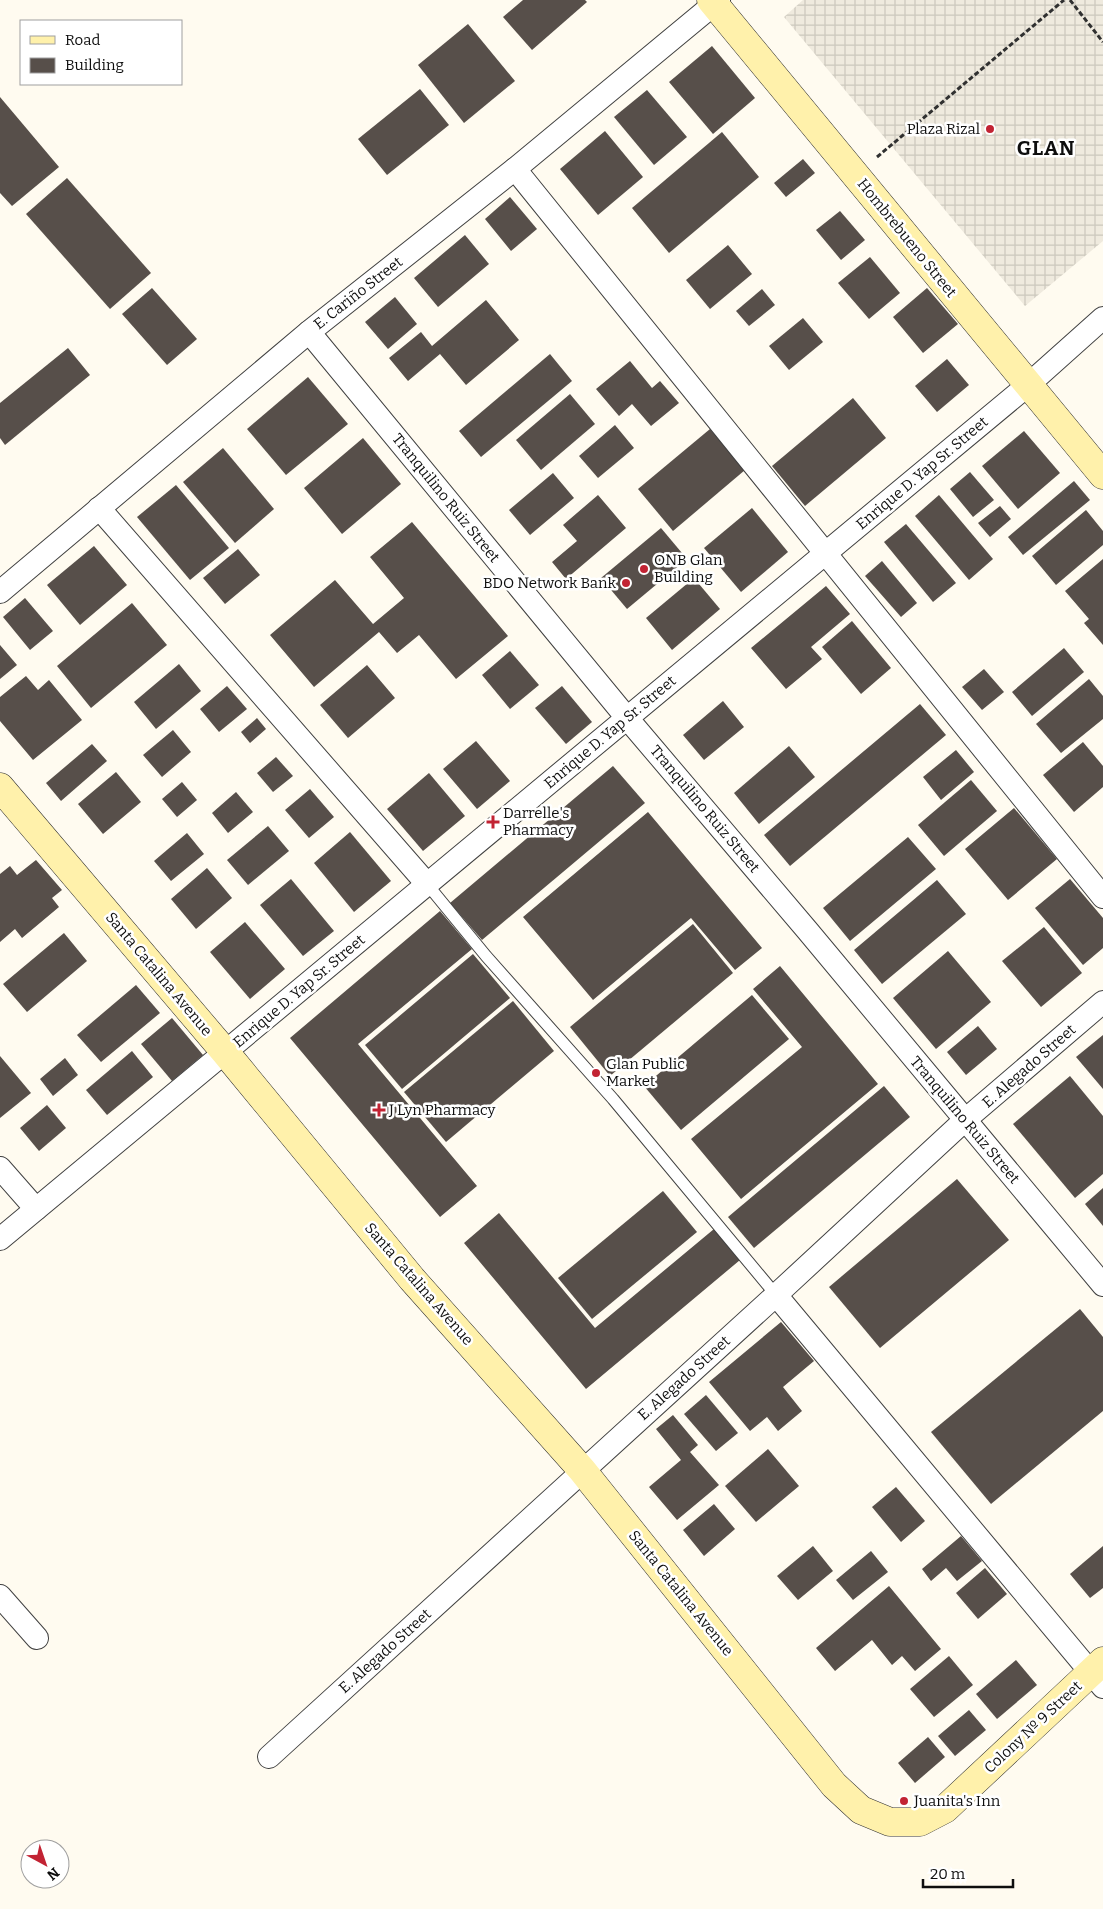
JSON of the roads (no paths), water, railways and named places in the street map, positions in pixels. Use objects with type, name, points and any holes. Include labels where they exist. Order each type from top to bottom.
[{"type":"street","name":"E. Cariño Street","points":[[0,592],[309,332],[515,169],[715,1]]},
{"type":"street","name":"Hombrebueno Street","points":[[715,1],[855,175],[1103,475]]},
{"type":"street","points":[[515,169],[1103,897]]},
{"type":"street","name":"Enrique D. Yap Sr. Street","points":[[0,1239],[1028,385],[1103,318]]},
{"type":"street","name":"Tranquilino Ruiz Street","points":[[309,332],[627,718],[1103,1285]]},
{"type":"street","points":[[99,508],[427,884]]},
{"type":"street","name":"Santa Catalina Avenue","points":[[0,787],[226,1052],[412,1279],[582,1470],[834,1785]]},
{"type":"street","name":"E. Alegado Street","points":[[269,1757],[965,1120],[1103,1002]]},
{"type":"street","points":[[0,1168],[36,1209]]},
{"type":"street","points":[[776,1295],[1099,1674]]},
{"type":"street","points":[[0,1596],[37,1638]]},
{"type":"street","name":"Colony № 9 Street","points":[[834,1785],[861,1810],[890,1822],[920,1822],[945,1810],[1099,1674]]},
{"type":"lane","points":[[427,884],[493,963],[613,1100],[776,1295]]},
{"type":"place","name":"Plaza Rizal","points":[[990,129]]},
{"type":"place","name":"ONB Glan Building","points":[[644,569]]},
{"type":"place","name":"BDO Network Bank","points":[[626,583]]},
{"type":"place","name":"Darrelle's Pharmacy","points":[[493,822]]},
{"type":"place","name":"Glan Public Market","points":[[596,1073]]},
{"type":"place","name":"J Lyn Pharmacy","points":[[379,1110]]},
{"type":"place","name":"Juanita's Inn","points":[[904,1801]]},
{"type":"district","name":"GLAN","points":[[1046,148]]}]
